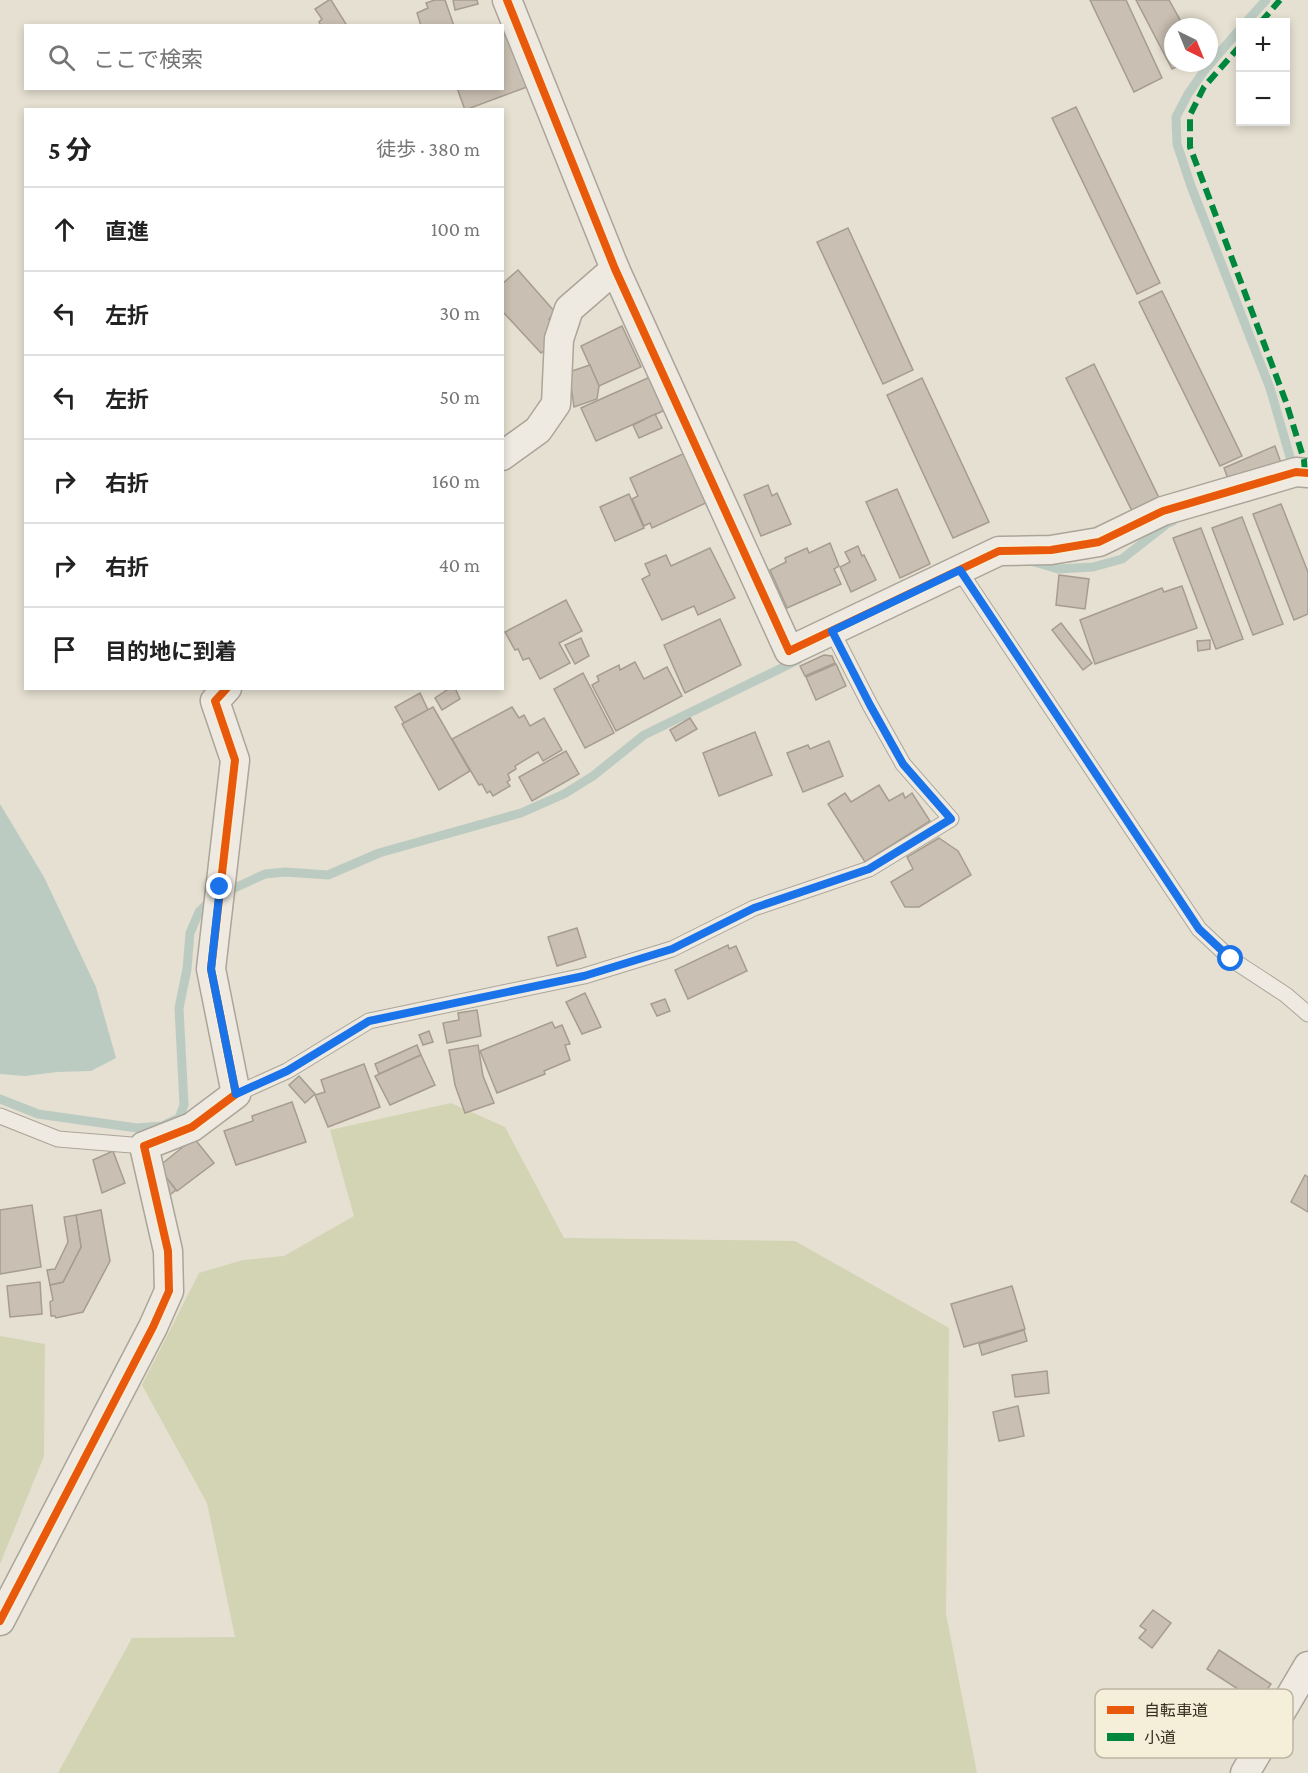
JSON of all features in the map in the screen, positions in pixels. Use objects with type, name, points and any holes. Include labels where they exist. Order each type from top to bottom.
[{"type":"street","points":[[507,0],[615,269],[789,651],[836,638],[964,578],[999,551],[1051,550],[1099,543],[1163,511],[1296,472],[1308,473]]},
{"type":"street","points":[[504,455],[538,430],[556,404],[559,339],[569,309],[615,269]]},
{"type":"street","points":[[0,1621],[153,1327],[169,1291],[168,1251],[144,1146],[192,1127],[236,1094],[211,969],[235,760],[215,700],[225,690]]},
{"type":"street","points":[[1293,1691],[1308,1666]]},
{"type":"street","points":[[1245,1773],[1254,1758]]},
{"type":"lane","points":[[964,578],[1199,929],[1231,959],[1286,995],[1308,1014]]},
{"type":"lane","points":[[236,1094],[287,1071],[369,1021],[584,976],[672,949],[754,908],[869,869],[951,819],[903,764],[836,638]]},
{"type":"lane","points":[[0,1116],[58,1139],[144,1146]]},
{"type":"green space","points":[[451,1103],[505,1127],[564,1238],[795,1241],[949,1328],[946,1614],[977,1773],[58,1773],[132,1638],[235,1637],[207,1503],[142,1385],[199,1273],[243,1260],[284,1256],[354,1216],[330,1130]]},
{"type":"green space","points":[[0,1336],[45,1344],[44,1456],[0,1564]]},
{"type":"shaded area","points":[[0,804],[44,877],[96,987],[116,1058],[91,1071],[25,1076],[0,1074]]},
{"type":"building","points":[[331,0],[346,24],[320,24],[322,19],[315,9]]},
{"type":"building","points":[[445,0],[453,24],[420,24],[417,13],[428,8],[426,3]]},
{"type":"building","points":[[453,0],[477,0],[478,4],[455,10]]},
{"type":"building","points":[[1090,0],[1126,0],[1162,78],[1134,92]]},
{"type":"building","points":[[1136,0],[1169,0],[1179,18],[1164,18],[1164,54]]},
{"type":"building","points":[[507,35],[527,87],[470,108],[464,108],[458,90],[504,90],[504,36]]},
{"type":"building","points":[[1076,107],[1160,283],[1137,294],[1052,118]]},
{"type":"building","points":[[848,228],[913,370],[883,384],[817,242]]},
{"type":"building","points":[[518,270],[555,312],[549,319],[553,325],[545,334],[549,338],[549,347],[541,353],[504,313],[504,282]]},
{"type":"building","points":[[1162,291],[1242,456],[1220,466],[1139,302]]},
{"type":"building","points":[[622,326],[641,367],[599,386],[581,346]]},
{"type":"building","points":[[1094,364],[1161,502],[1134,515],[1066,378]]},
{"type":"building","points":[[590,365],[599,386],[597,399],[574,407],[569,372]]},
{"type":"building","points":[[659,373],[674,406],[596,441],[581,408]]},
{"type":"building","points":[[922,378],[989,522],[953,538],[887,395]]},
{"type":"building","points":[[655,414],[662,428],[639,438],[633,425]]},
{"type":"building","points":[[1275,446],[1281,463],[1230,484],[1224,468]]},
{"type":"building","points":[[687,452],[710,501],[652,528],[650,523],[644,526],[632,499],[638,496],[630,478]]},
{"type":"building","points":[[768,485],[772,496],[777,493],[791,524],[761,536],[744,495]]},
{"type":"building","points":[[897,489],[930,564],[900,578],[866,502]]},
{"type":"building","points":[[629,494],[644,528],[615,541],[600,507]]},
{"type":"building","points":[[1281,504],[1308,572],[1308,614],[1294,620],[1253,514]]},
{"type":"building","points":[[1242,517],[1283,624],[1253,635],[1212,528]]},
{"type":"building","points":[[1201,528],[1243,639],[1216,649],[1173,538]]},
{"type":"building","points":[[830,543],[839,566],[834,569],[841,584],[787,608],[770,570],[786,562],[785,558],[807,548],[809,553]]},
{"type":"building","points":[[858,546],[876,580],[851,592],[840,567],[850,562],[845,552]]},
{"type":"building","points":[[710,548],[735,598],[698,615],[694,606],[662,620],[642,579],[650,575],[645,564],[666,555],[671,566]]},
{"type":"building","points":[[1059,575],[1089,579],[1085,609],[1056,605]]},
{"type":"building","points":[[1182,586],[1197,628],[1095,664],[1080,620],[1162,588],[1164,592]]},
{"type":"building","points":[[566,600],[582,631],[559,643],[570,663],[540,679],[529,658],[523,660],[505,632]]},
{"type":"building","points":[[720,619],[741,665],[685,693],[664,645]]},
{"type":"building","points":[[1061,623],[1092,663],[1083,670],[1052,630]]},
{"type":"building","points":[[581,638],[589,656],[575,664],[565,645]]},
{"type":"building","points":[[1210,640],[1210,649],[1198,651],[1197,641]]},
{"type":"building","points":[[824,655],[832,656],[835,663],[805,676],[800,666]]},
{"type":"building","points":[[635,662],[644,679],[667,667],[682,696],[616,731],[592,685],[599,681],[597,676],[619,665],[620,670]]},
{"type":"building","points":[[836,664],[846,686],[816,700],[806,677]]},
{"type":"building","points":[[583,673],[614,733],[585,748],[554,689]]},
{"type":"building","points":[[447,690],[456,690],[460,699],[442,710],[435,698]]},
{"type":"building","points":[[420,693],[428,710],[404,723],[395,707]]},
{"type":"building","points":[[433,707],[470,771],[439,790],[402,724]]},
{"type":"building","points":[[512,707],[519,718],[524,715],[530,726],[544,718],[562,750],[543,761],[538,752],[515,766],[516,769],[508,774],[510,780],[507,782],[510,786],[493,796],[490,791],[487,793],[482,784],[479,785],[452,739]]},
{"type":"building","points":[[690,718],[697,729],[676,741],[670,730]]},
{"type":"building","points":[[755,732],[772,775],[719,796],[703,753]]},
{"type":"building","points":[[829,741],[843,776],[803,792],[787,753],[808,745],[810,749]]},
{"type":"building","points":[[566,751],[579,774],[532,801],[519,777]]},
{"type":"building","points":[[879,785],[889,801],[903,793],[905,798],[912,793],[930,821],[865,862],[828,804],[845,793],[851,802]]},
{"type":"building","points":[[939,838],[958,851],[971,875],[919,907],[905,907],[891,882],[913,869],[907,857]]},
{"type":"building","points":[[577,928],[586,957],[557,966],[548,937]]},
{"type":"building","points":[[728,945],[729,949],[736,946],[747,971],[688,999],[675,970]]},
{"type":"building","points":[[585,993],[601,1027],[582,1034],[566,1002]]},
{"type":"building","points":[[665,999],[670,1011],[657,1016],[651,1004]]},
{"type":"building","points":[[477,1010],[481,1036],[447,1043],[443,1023],[459,1020],[458,1013]]},
{"type":"building","points":[[552,1022],[555,1028],[562,1025],[570,1044],[565,1045],[570,1060],[544,1071],[545,1074],[497,1093],[480,1051]]},
{"type":"building","points":[[429,1031],[433,1042],[423,1045],[419,1035]]},
{"type":"building","points":[[417,1045],[421,1055],[379,1074],[375,1064]]},
{"type":"building","points":[[478,1045],[483,1076],[494,1103],[465,1113],[455,1085],[449,1050]]},
{"type":"building","points":[[421,1055],[435,1085],[390,1105],[375,1076]]},
{"type":"building","points":[[364,1064],[380,1107],[328,1127],[315,1095],[325,1092],[321,1080]]},
{"type":"building","points":[[299,1076],[315,1094],[305,1103],[289,1085]]},
{"type":"building","points":[[292,1102],[306,1142],[236,1165],[224,1131],[253,1121],[252,1116]]},
{"type":"building","points":[[194,1138],[214,1163],[177,1191],[158,1167]]},
{"type":"building","points":[[113,1151],[125,1183],[102,1193],[93,1160]]},
{"type":"building","points":[[158,1167],[176,1190],[167,1197]]},
{"type":"building","points":[[1305,1175],[1308,1177],[1308,1212],[1291,1202]]},
{"type":"building","points":[[32,1205],[41,1267],[0,1274],[0,1210]]},
{"type":"building","points":[[101,1210],[110,1261],[83,1312],[56,1318],[51,1316],[50,1302],[53,1300],[50,1285],[63,1282],[81,1247],[76,1215]]},
{"type":"building","points":[[76,1215],[81,1247],[63,1282],[50,1285],[47,1270],[55,1269],[68,1242],[64,1217]]},
{"type":"building","points":[[40,1282],[42,1314],[10,1317],[7,1286]]},
{"type":"building","points":[[1012,1286],[1025,1329],[964,1347],[951,1304]]},
{"type":"building","points":[[1024,1330],[1027,1341],[982,1355],[979,1344]]},
{"type":"building","points":[[1047,1371],[1049,1393],[1015,1397],[1012,1375]]},
{"type":"building","points":[[1018,1406],[1024,1436],[999,1441],[993,1412]]},
{"type":"building","points":[[1153,1610],[1171,1623],[1152,1648],[1139,1638],[1146,1630],[1140,1626]]},
{"type":"building","points":[[1219,1650],[1271,1684],[1268,1689],[1238,1689],[1207,1669]]},
{"type":"waterway","points":[[1250,18],[1266,0]]},
{"type":"waterway","points":[[1236,34],[1188,94],[1176,117],[1177,144],[1191,186],[1270,388],[1292,464]]},
{"type":"waterway","points":[[1031,561],[1058,569],[1093,567],[1122,559],[1173,521]]},
{"type":"waterway","points":[[226,892],[265,874],[285,872],[328,875],[379,853],[521,813],[564,794],[593,776],[644,735],[798,660]]},
{"type":"waterway","points":[[0,1099],[38,1114],[137,1128],[162,1126],[179,1118],[184,1105],[179,1008],[187,969],[190,933],[199,912],[211,900]]},
{"type":"marked path","points":[[1264,18],[1280,0]]},
{"type":"marked path","points":[[1236,51],[1204,87],[1190,115],[1190,147],[1286,402],[1304,460],[1305,474]]},
{"type":"cycle path","points":[[507,0],[615,269],[789,651],[999,551],[1051,550],[1099,542],[1163,511],[1296,472],[1308,473]]},
{"type":"cycle path","points":[[0,1621],[153,1327],[169,1291],[168,1251],[144,1146],[192,1127],[236,1094],[211,969],[235,760],[215,701],[225,690]]},
{"type":"route","points":[[220,887],[211,969],[236,1094],[287,1071],[369,1021],[584,976],[672,949],[754,908],[869,869],[951,819],[903,764],[832,631],[960,570],[1199,929],[1231,959]]}]
